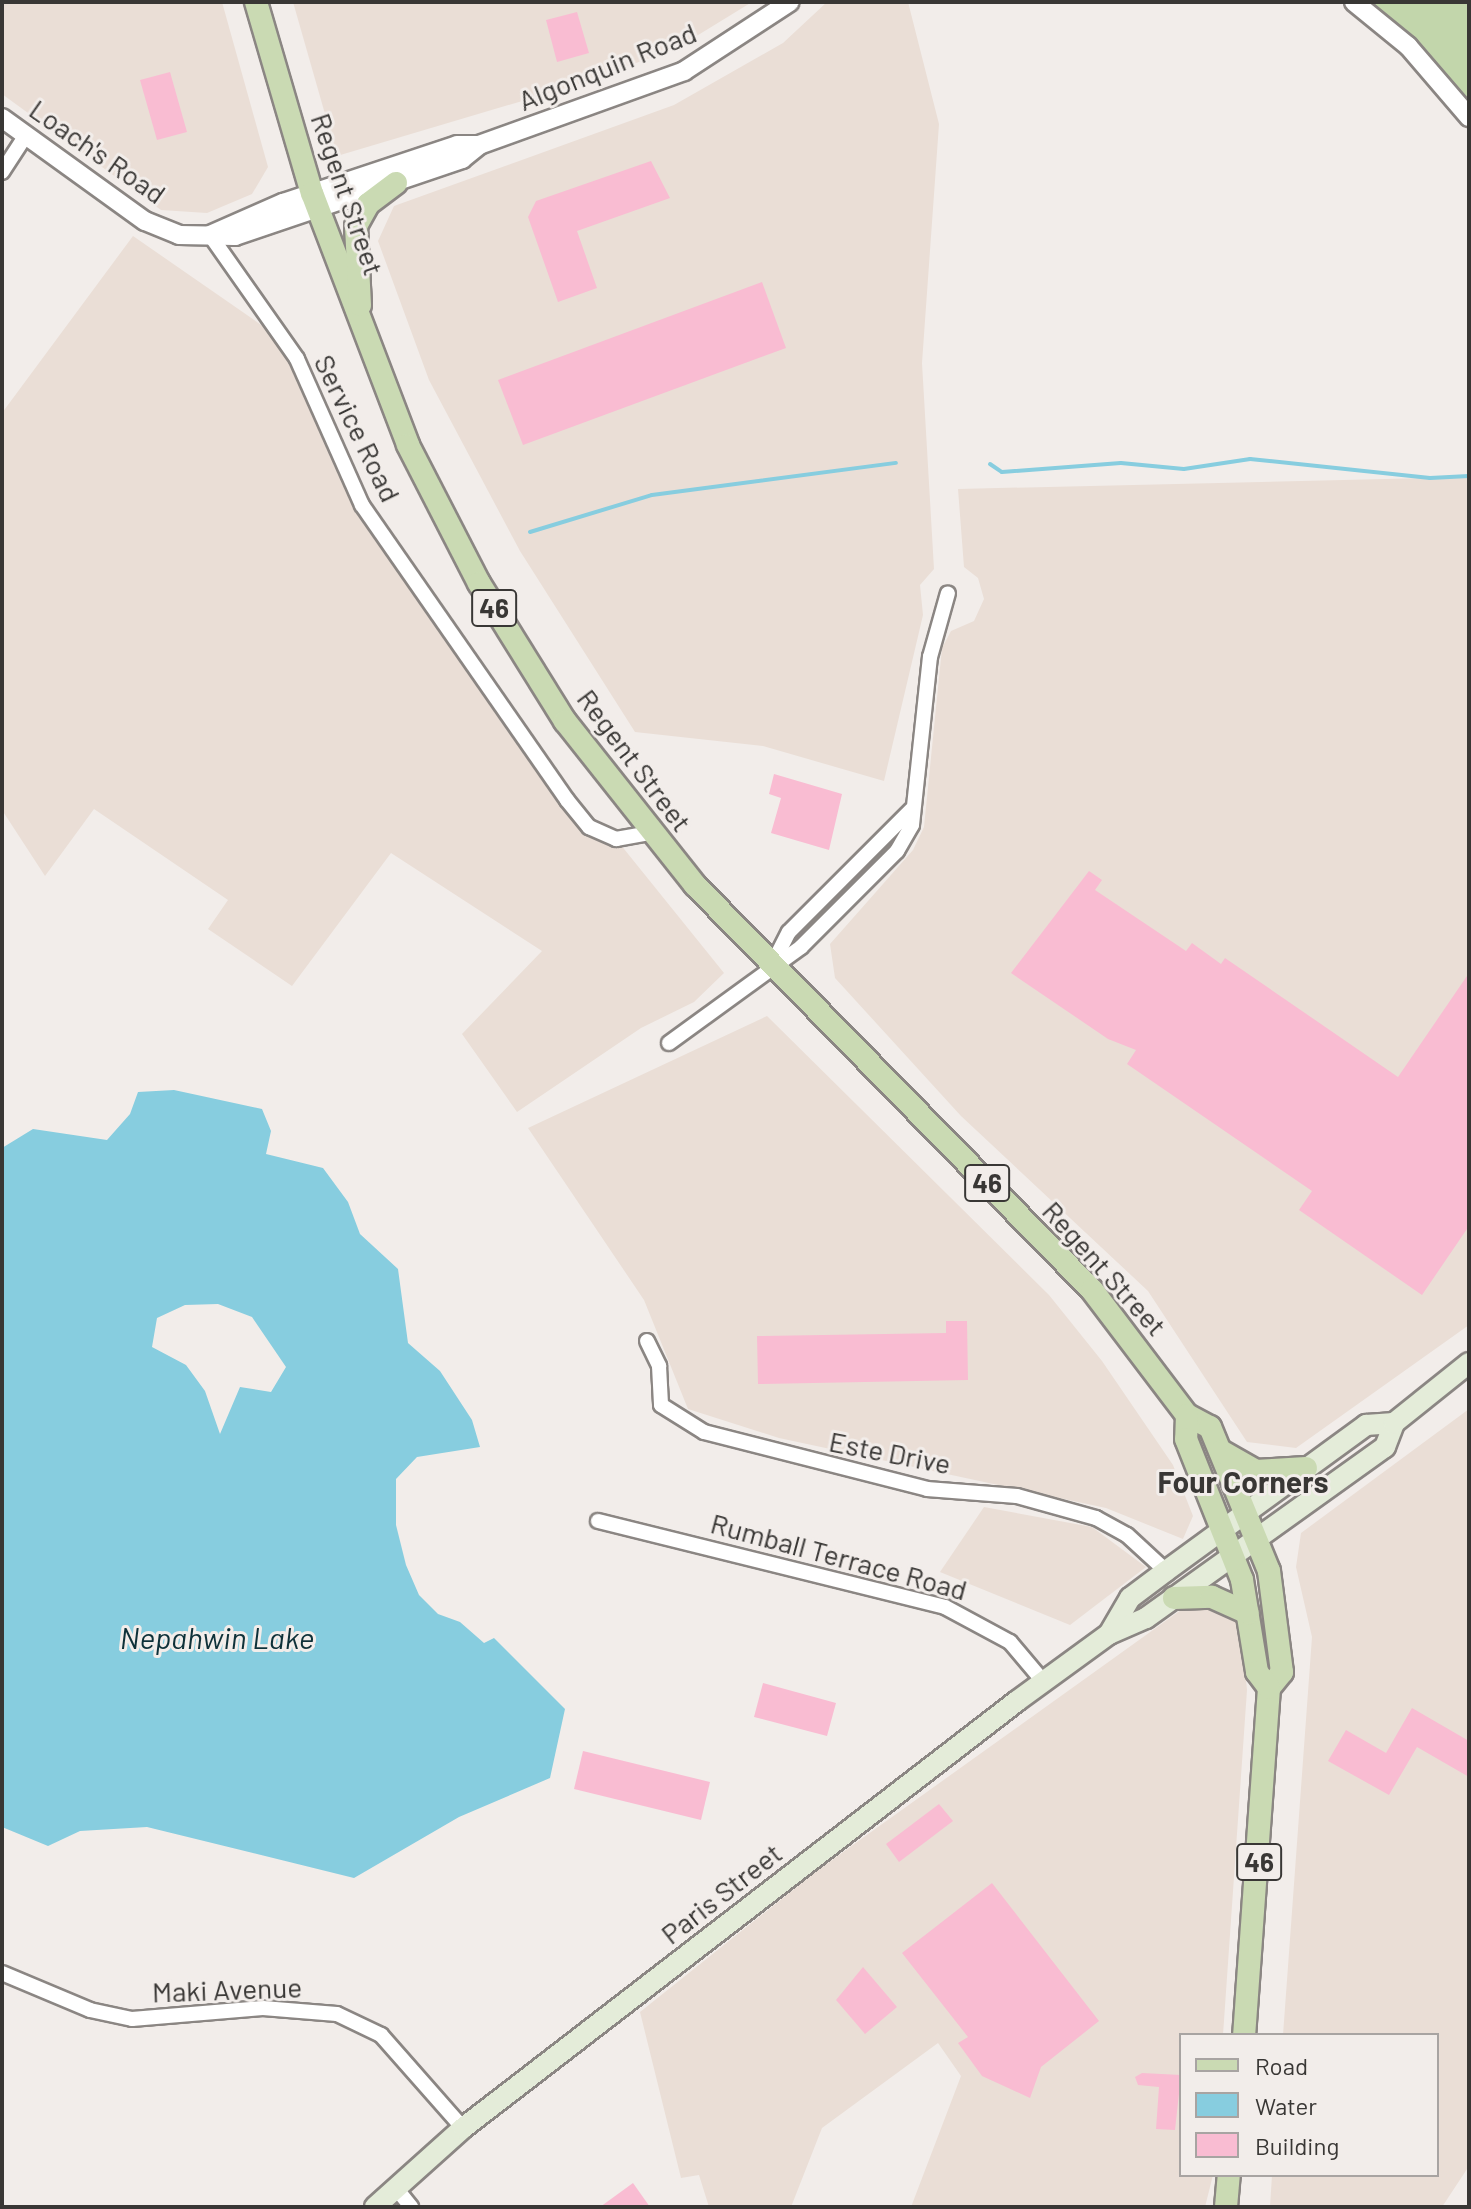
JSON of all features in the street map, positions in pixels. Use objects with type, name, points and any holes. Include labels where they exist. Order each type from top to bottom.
[{"type":"main road","name":"Regent Street","points":[[256,2],[315,201],[408,445],[479,583],[565,721],[650,833],[771,965],[1092,1290],[1187,1415],[1210,1427],[1258,1538],[1282,1672],[1269,1688],[1244,2033]]},
{"type":"main road","points":[[359,318],[356,226],[368,204],[396,183]]},
{"type":"main road","points":[[1394,1423],[1469,1363]]},
{"type":"main road","name":"Regent Street","points":[[1187,1415],[1186,1439],[1225,1527],[1248,1613],[1257,1672],[1269,1688]]},
{"type":"main road","name":"Paris Street","points":[[375,2207],[463,2128],[1043,1681],[1109,1634],[1174,1598],[1385,1447],[1394,1423],[1366,1425],[1225,1527],[1130,1598],[1109,1634]]},
{"type":"main road","points":[[1221,1451],[1256,1471],[1306,1468]]},
{"type":"main road","points":[[1174,1598],[1212,1597],[1248,1613]]},
{"type":"main road","points":[[1226,2207],[1229,2177]]},
{"type":"street","name":"Algonquin Road","points":[[315,201],[396,183],[462,159],[479,145],[684,71],[790,2]]},
{"type":"street","points":[[1354,2],[1408,46],[1469,117]]},
{"type":"street","name":"Loach's Road","points":[[2,118],[145,221],[179,235],[210,235]]},
{"type":"street","points":[[2,172],[26,135]]},
{"type":"street","name":"Algonquin Road","points":[[315,201],[457,145],[479,145]]},
{"type":"street","points":[[210,235],[233,221],[315,201]]},
{"type":"street","name":"Service Road","points":[[210,235],[297,359],[362,505],[567,800],[589,827],[616,839],[650,833]]},
{"type":"street","points":[[669,1043],[771,965],[789,932],[911,810],[930,657],[948,593]]},
{"type":"street","name":"Este Drive","points":[[647,1341],[659,1366],[661,1405],[704,1432],[927,1489],[1017,1496],[1096,1518],[1127,1535],[1166,1571]]},
{"type":"street","name":"Rumball Terrace Road","points":[[598,1521],[945,1607],[1010,1642],[1043,1681]]},
{"type":"street","name":"Maki Avenue","points":[[2,1973],[90,2010],[132,2019],[263,2008],[337,2014],[381,2035],[463,2128]]},
{"type":"street","points":[[395,2187],[411,2207]]},
{"type":"shaded area","points":[[2,2],[222,2],[268,167],[252,194],[207,213],[161,210],[2,94]]},
{"type":"shaded area","points":[[293,2],[752,2],[677,48],[576,85],[337,156]]},
{"type":"shaded area","points":[[827,2],[908,2],[939,124],[922,363],[934,569],[920,585],[923,615],[884,781],[763,746],[635,732],[520,551],[429,380],[378,241],[394,206],[674,105],[783,43]]},
{"type":"shaded area","points":[[133,236],[283,340],[363,505],[589,827],[616,839],[724,973],[694,1002],[641,1028],[517,1112],[462,1034],[542,951],[391,853],[292,986],[208,929],[228,900],[94,809],[45,876],[2,810],[2,413]]},
{"type":"shaded area","points":[[1469,477],[1469,1325],[1296,1448],[1247,1442],[1148,1291],[961,1116],[835,978],[830,944],[913,850],[924,827],[942,648],[951,631],[974,621],[984,599],[978,578],[964,567],[958,489]]},
{"type":"shaded area","points":[[767,1016],[1049,1295],[1102,1361],[1173,1465],[1193,1516],[1183,1539],[1106,1508],[779,1438],[688,1409],[644,1300],[528,1128]]},
{"type":"shaded area","points":[[1469,1409],[1469,2166],[1442,2207],[1270,2207],[1272,2177],[1439,2177],[1439,2033],[1283,2033],[1312,1637],[1296,1567],[1301,1533]]},
{"type":"shaded area","points":[[984,1507],[1092,1527],[1146,1567],[1070,1625],[940,1572]]},
{"type":"shaded area","points":[[1199,1597],[1239,1606],[1247,1690],[1223,2033],[1179,2033],[1179,2177],[1212,2177],[1205,2207],[911,2207],[961,2076],[938,2043],[822,2128],[791,2207],[709,2207],[699,2175],[681,2178],[640,2012],[818,1870]]},
{"type":"green space","points":[[1354,2],[1469,2],[1469,116]]},
{"type":"water","name":"Nepahwin Lake","points":[[174,1090],[262,1109],[271,1131],[266,1154],[323,1168],[348,1202],[360,1234],[398,1269],[408,1343],[440,1371],[472,1420],[480,1447],[417,1457],[396,1479],[396,1525],[406,1565],[419,1595],[438,1614],[460,1622],[484,1643],[494,1638],[565,1709],[550,1778],[459,1817],[354,1878],[147,1827],[80,1831],[48,1846],[2,1827],[2,1148],[33,1129],[107,1140],[130,1114],[138,1092]],"holes":[[[218,1304],[252,1317],[286,1367],[271,1392],[240,1387],[220,1434],[205,1391],[186,1365],[152,1347],[157,1318],[185,1305]]]},
{"type":"building","points":[[577,12],[589,53],[557,62],[546,20]]},
{"type":"building","points":[[170,72],[187,132],[157,140],[140,80]]},
{"type":"building","points":[[651,161],[670,198],[577,231],[597,288],[558,302],[528,217],[536,201]]},
{"type":"building","points":[[762,282],[786,348],[523,445],[498,380]]},
{"type":"building","points":[[774,774],[842,794],[829,850],[771,833],[781,798],[769,794]]},
{"type":"building","points":[[1089,871],[1102,880],[1095,890],[1186,951],[1192,943],[1221,964],[1225,958],[1398,1077],[1469,973],[1469,1226],[1422,1295],[1299,1210],[1312,1191],[1127,1064],[1136,1050],[1108,1039],[1011,973]]},
{"type":"building","points":[[946,1321],[967,1321],[968,1380],[758,1384],[757,1336],[946,1333]]},
{"type":"building","points":[[763,1683],[836,1703],[827,1736],[754,1717]]},
{"type":"building","points":[[1412,1708],[1469,1741],[1469,1777],[1417,1747],[1389,1795],[1328,1761],[1346,1730],[1386,1753]]},
{"type":"building","points":[[583,1751],[710,1782],[701,1820],[574,1789]]},
{"type":"building","points":[[939,1804],[953,1821],[899,1862],[886,1844]]},
{"type":"building","points":[[992,1883],[1099,2021],[1041,2067],[1030,2098],[982,2076],[958,2043],[968,2037],[902,1953]]},
{"type":"building","points":[[863,1967],[897,2007],[865,2034],[836,2000]]},
{"type":"building","points":[[1142,2073],[1179,2075],[1175,2130],[1156,2129],[1159,2087],[1138,2085],[1135,2077]]},
{"type":"building","points":[[633,2183],[650,2207],[600,2207]]},
{"type":"waterway","points":[[990,464],[1002,472],[1121,463],[1184,469],[1250,459],[1430,478],[1469,476]]},
{"type":"waterway","points":[[530,532],[652,495],[896,463]]},
{"type":"district","name":"Four Corners","points":[[1243,1481]]}]
